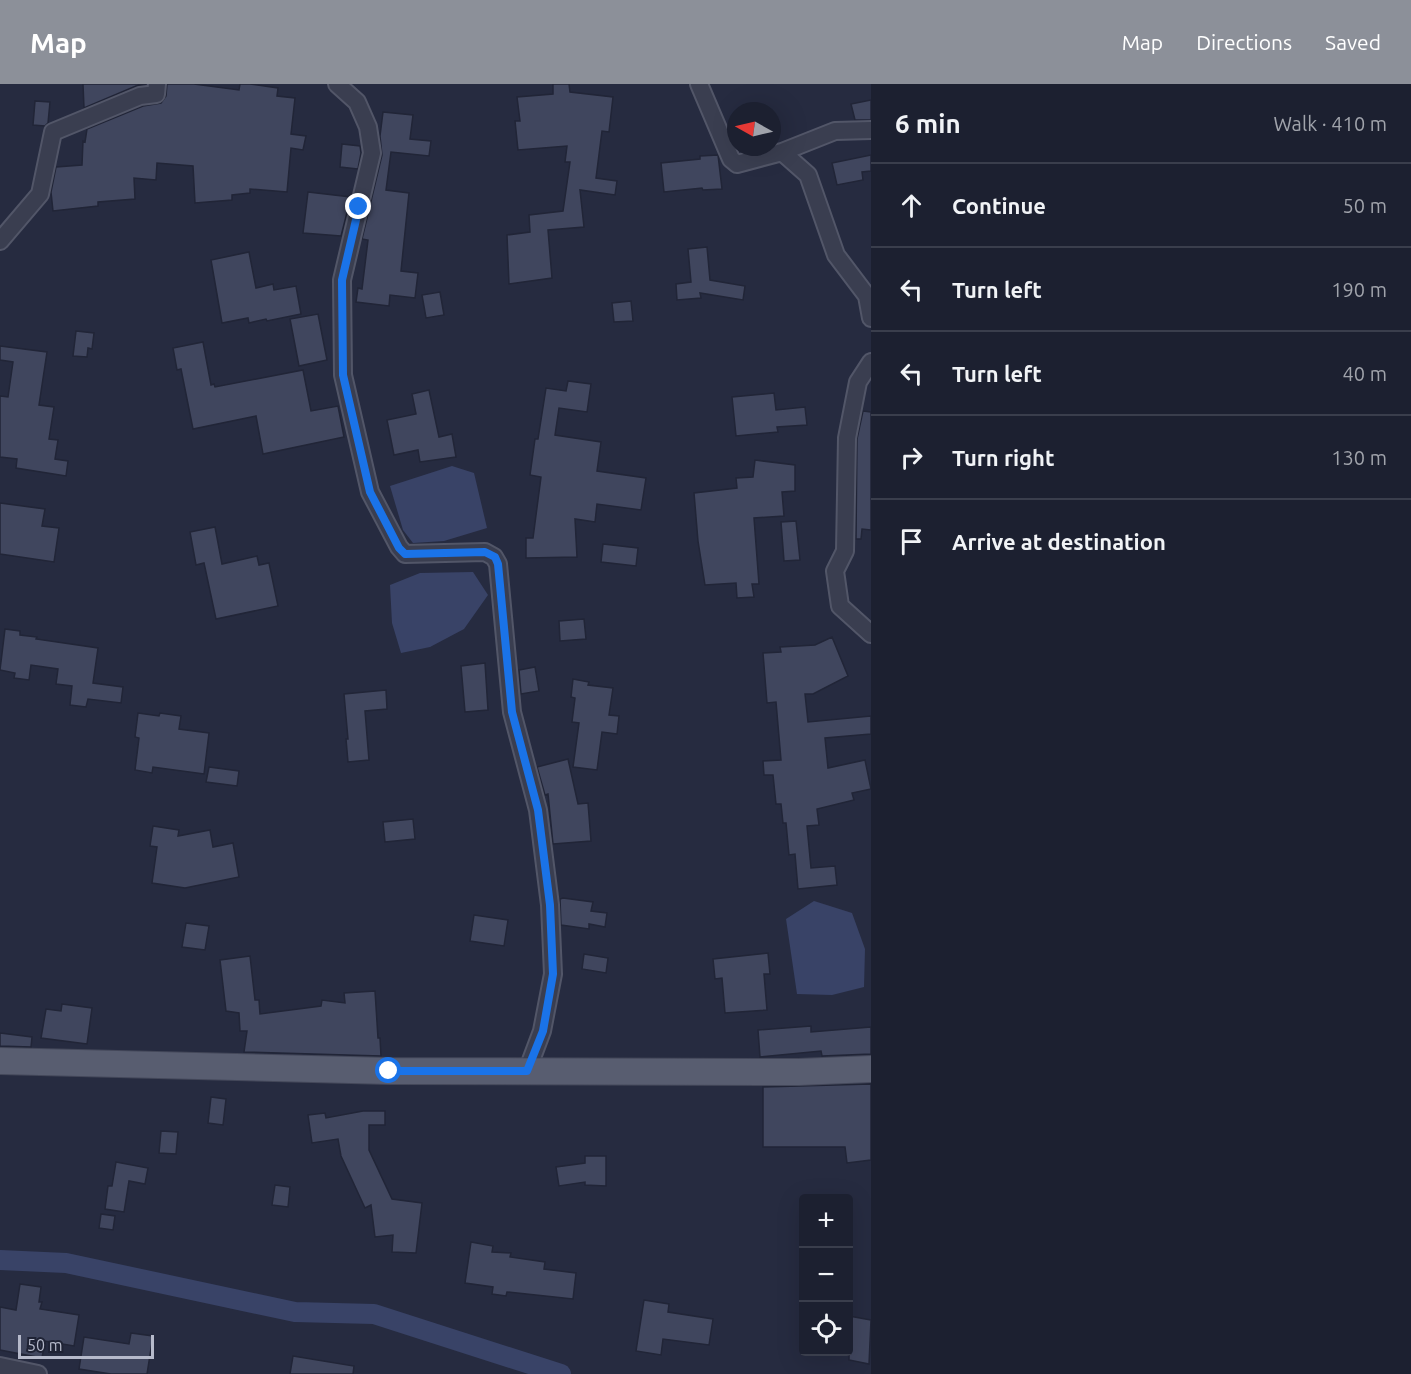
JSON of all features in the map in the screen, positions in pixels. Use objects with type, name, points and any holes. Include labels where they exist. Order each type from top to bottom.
[{"type":"main road","points":[[0,1061],[389,1071],[799,1072],[871,1069]]},
{"type":"street","points":[[0,242],[40,194],[53,132],[140,96],[156,94],[157,84]]},
{"type":"street","points":[[337,84],[357,102],[368,127],[372,153],[342,280],[343,375],[370,492],[399,548],[405,554],[485,552],[495,557],[498,564],[512,712],[538,810],[550,905],[553,974],[543,1031],[527,1071]]},
{"type":"street","points":[[699,84],[731,159],[737,164],[782,152],[835,131],[871,130]]},
{"type":"street","points":[[782,152],[808,175],[836,255],[867,296],[871,318]]},
{"type":"street","points":[[871,362],[858,382],[848,438],[845,551],[835,572],[840,606],[871,634]]},
{"type":"street","points":[[0,1366],[38,1374]]},
{"type":"water","points":[[452,466],[474,473],[487,528],[444,541],[413,543],[403,530],[390,486]]},
{"type":"water","points":[[473,572],[488,595],[464,629],[430,647],[401,653],[392,623],[390,585],[420,573]]},
{"type":"water","points":[[814,901],[852,913],[865,949],[864,987],[832,995],[797,994],[786,919]]},
{"type":"building","points":[[83,84],[146,84],[84,108]]},
{"type":"building","points":[[167,84],[194,84],[239,90],[240,84],[250,84],[278,88],[277,96],[295,98],[291,134],[306,136],[303,150],[291,148],[287,192],[250,189],[250,193],[232,195],[232,200],[195,203],[193,166],[157,163],[156,180],[134,178],[135,199],[98,202],[98,206],[53,211],[51,192],[56,167],[82,165],[83,141],[85,142],[87,129],[143,106],[161,103],[166,96]]},
{"type":"building","points":[[553,84],[569,84],[570,92],[613,97],[609,132],[602,131],[596,178],[617,181],[615,195],[580,190],[584,227],[548,230],[552,278],[509,284],[507,235],[530,232],[529,215],[563,211],[570,162],[565,162],[567,146],[518,150],[515,121],[520,121],[517,97],[553,94]]},
{"type":"building","points":[[871,100],[871,120],[855,120],[851,104]]},
{"type":"building","points":[[35,101],[50,102],[48,123],[45,126],[33,125]]},
{"type":"building","points":[[383,112],[413,115],[410,139],[431,141],[429,156],[391,152],[386,190],[409,193],[401,271],[418,273],[415,298],[390,295],[389,306],[356,302],[358,288],[362,289],[368,240],[362,239],[382,155],[380,136]]},
{"type":"building","points":[[342,144],[360,146],[358,169],[340,167]]},
{"type":"building","points":[[718,155],[722,189],[703,190],[702,188],[664,192],[661,163]]},
{"type":"building","points":[[871,155],[871,171],[862,172],[863,180],[837,185],[832,163]]},
{"type":"building","points":[[308,192],[351,197],[341,236],[303,233]]},
{"type":"building","points":[[707,247],[710,280],[745,286],[743,300],[700,293],[701,298],[677,300],[676,284],[691,282],[688,249]]},
{"type":"building","points":[[249,252],[256,288],[273,284],[274,290],[296,286],[301,314],[267,321],[266,319],[249,323],[248,318],[222,323],[211,260]]},
{"type":"building","points":[[440,292],[444,315],[426,318],[422,295]]},
{"type":"building","points":[[631,301],[633,321],[614,322],[612,303]]},
{"type":"building","points":[[318,314],[327,360],[299,366],[290,319]]},
{"type":"building","points":[[76,331],[94,333],[92,349],[88,348],[87,357],[73,356]]},
{"type":"building","points":[[203,342],[211,385],[214,384],[215,387],[303,370],[311,411],[338,406],[344,437],[263,454],[256,416],[193,429],[181,369],[177,370],[173,348]]},
{"type":"building","points":[[0,346],[47,352],[39,405],[54,407],[49,439],[58,440],[55,459],[68,461],[66,476],[16,468],[17,459],[0,457],[0,396],[8,397],[13,362],[0,360]]},
{"type":"building","points":[[568,381],[591,384],[587,412],[559,408],[555,435],[601,442],[597,471],[646,478],[641,510],[597,504],[595,522],[575,519],[577,557],[526,558],[526,538],[533,538],[541,477],[530,475],[546,388],[566,391]]},
{"type":"building","points":[[429,390],[439,437],[452,434],[456,457],[420,462],[418,450],[394,455],[387,420],[416,414],[412,394]]},
{"type":"building","points":[[774,393],[776,410],[805,407],[807,425],[777,427],[778,432],[736,436],[732,397]]},
{"type":"building","points":[[863,411],[871,412],[871,530],[862,529],[861,539],[856,539],[857,439]]},
{"type":"building","points":[[755,460],[795,465],[795,491],[782,492],[784,516],[754,518],[759,584],[752,584],[754,597],[737,598],[736,583],[705,585],[694,493],[737,488],[736,478],[753,477]]},
{"type":"building","points":[[0,503],[45,509],[42,526],[59,528],[54,562],[0,554]]},
{"type":"building","points":[[796,521],[800,560],[784,561],[781,522]]},
{"type":"building","points":[[215,527],[222,564],[257,556],[259,565],[269,563],[278,606],[216,619],[204,563],[196,565],[190,532]]},
{"type":"building","points":[[603,544],[638,548],[636,566],[601,562]]},
{"type":"building","points":[[584,619],[586,639],[560,641],[559,621]]},
{"type":"building","points":[[5,629],[20,631],[20,635],[37,637],[36,639],[98,648],[93,683],[123,687],[121,703],[88,699],[86,707],[70,705],[72,686],[56,684],[58,669],[31,665],[29,680],[14,678],[15,673],[0,670]]},
{"type":"building","points":[[832,637],[848,676],[813,694],[805,694],[808,722],[871,716],[871,734],[825,738],[828,768],[865,760],[871,789],[852,793],[854,800],[817,809],[819,825],[807,826],[811,868],[835,866],[837,885],[798,889],[795,854],[789,855],[786,823],[783,823],[781,804],[776,804],[773,775],[764,775],[763,761],[781,760],[776,702],[767,703],[763,653],[781,652],[780,647],[815,645]]},
{"type":"building","points":[[485,663],[488,710],[465,712],[461,666]]},
{"type":"building","points":[[535,667],[539,691],[521,694],[519,670]]},
{"type":"building","points":[[573,679],[589,682],[588,685],[613,688],[609,715],[619,716],[617,734],[602,732],[597,770],[573,767],[579,723],[572,722],[575,698],[571,697]]},
{"type":"building","points":[[386,690],[387,709],[365,711],[369,760],[348,762],[344,694]]},
{"type":"building","points":[[138,713],[181,716],[179,729],[209,733],[204,774],[153,767],[152,773],[135,770],[139,738],[135,737]]},
{"type":"building","points":[[568,759],[578,804],[588,803],[591,841],[553,844],[548,794],[545,795],[537,767]]},
{"type":"building","points":[[209,767],[239,771],[237,786],[206,782]]},
{"type":"building","points":[[413,819],[415,839],[385,842],[383,822]]},
{"type":"building","points":[[153,826],[179,830],[178,836],[210,830],[213,847],[233,843],[239,877],[185,888],[152,883],[157,847],[150,846]]},
{"type":"building","points":[[560,899],[593,902],[591,911],[607,913],[605,927],[589,924],[589,929],[561,925]]},
{"type":"building","points":[[474,915],[508,920],[504,946],[470,941]]},
{"type":"building","points":[[186,923],[209,926],[205,950],[182,947]]},
{"type":"building","points":[[768,953],[770,974],[764,974],[767,1010],[725,1013],[722,978],[715,979],[713,959]]},
{"type":"building","points":[[584,954],[608,958],[606,973],[582,969]]},
{"type":"building","points":[[250,956],[255,1000],[259,1000],[260,1014],[321,1006],[322,1000],[345,1003],[344,993],[375,991],[381,1056],[244,1052],[247,1031],[240,1031],[239,1013],[226,1011],[220,960]]},
{"type":"building","points":[[62,1004],[92,1008],[87,1044],[41,1038],[46,1009],[61,1011]]},
{"type":"building","points":[[811,1026],[811,1032],[871,1027],[871,1054],[822,1056],[821,1051],[760,1057],[758,1030]]},
{"type":"building","points":[[0,1033],[32,1037],[31,1047],[0,1046]]},
{"type":"building","points":[[871,1084],[871,1160],[847,1163],[845,1147],[763,1147],[763,1087]]},
{"type":"building","points":[[211,1097],[226,1099],[223,1125],[208,1123]]},
{"type":"building","points":[[363,1111],[385,1111],[385,1125],[369,1125],[369,1150],[392,1199],[422,1203],[416,1253],[392,1252],[393,1235],[375,1237],[371,1205],[365,1208],[341,1156],[338,1139],[312,1143],[308,1115],[325,1113],[326,1118]]},
{"type":"building","points":[[161,1131],[178,1132],[176,1154],[159,1153]]},
{"type":"building","points":[[585,1156],[606,1156],[606,1186],[585,1185],[585,1182],[559,1186],[556,1167],[585,1163]]},
{"type":"building","points":[[116,1162],[148,1168],[145,1184],[129,1181],[124,1212],[105,1209],[108,1186],[112,1186]]},
{"type":"building","points":[[275,1185],[290,1187],[288,1207],[272,1205]]},
{"type":"building","points":[[101,1214],[115,1216],[113,1230],[99,1228]]},
{"type":"building","points":[[471,1242],[493,1246],[492,1252],[511,1253],[510,1257],[545,1262],[544,1269],[576,1273],[573,1299],[507,1292],[506,1296],[492,1294],[493,1287],[465,1283]]},
{"type":"building","points":[[20,1284],[41,1287],[40,1309],[79,1315],[74,1346],[45,1341],[42,1358],[0,1350],[0,1307],[16,1310]]},
{"type":"building","points":[[644,1300],[669,1304],[668,1312],[713,1319],[709,1345],[663,1339],[661,1355],[636,1351]]},
{"type":"building","points":[[853,1317],[871,1320],[869,1364],[849,1360],[849,1356],[853,1356]]},
{"type":"building","points":[[131,1333],[153,1336],[147,1374],[111,1374],[79,1369],[84,1337],[129,1344]]},
{"type":"building","points":[[293,1356],[354,1366],[353,1374],[290,1374]]},
{"type":"waterway","points":[[0,1260],[66,1263],[295,1312],[374,1314],[561,1374]]},
{"type":"route","points":[[359,207],[342,280],[343,375],[370,492],[399,548],[405,554],[485,552],[495,557],[498,564],[512,712],[538,810],[550,905],[553,974],[543,1031],[527,1071],[389,1071]]}]
